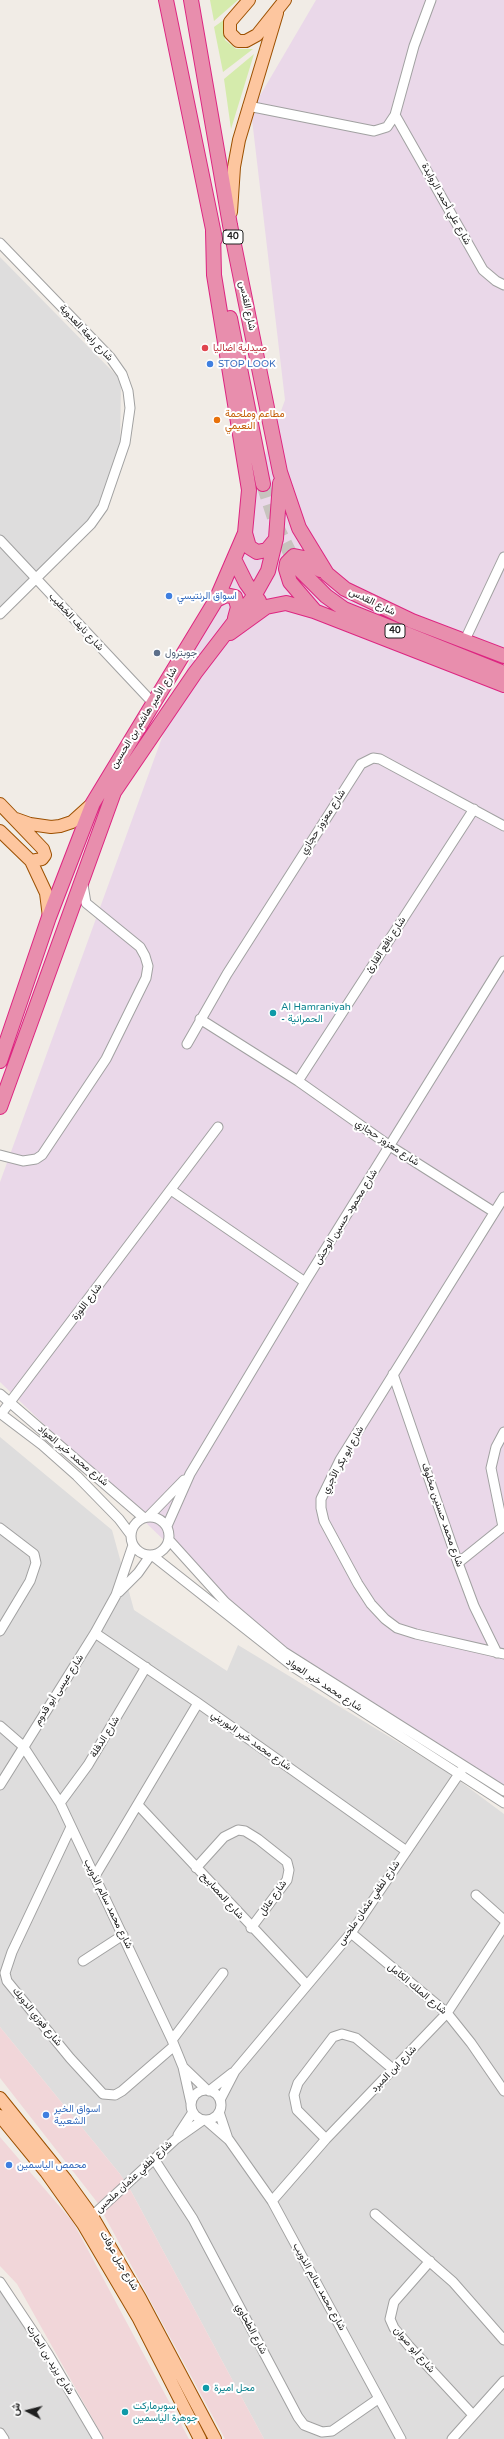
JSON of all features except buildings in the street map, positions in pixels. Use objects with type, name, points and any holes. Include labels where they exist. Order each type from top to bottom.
[{"type":"highway","name":"شارع القدس","points":[[166,0],[263,484]]},
{"type":"highway","name":"شارع القدس","points":[[191,0],[230,225],[280,472],[299,528],[327,574],[345,589],[366,600],[464,642],[504,656]]},
{"type":"highway","name":"شارع الأمير هاشم بن الحسين","points":[[0,1061],[50,917],[93,803],[216,600],[245,533],[249,490],[214,274],[213,231]]},
{"type":"highway","name":"شارع الأمير هاشم بن الحسين","points":[[0,1107],[73,910],[105,813],[117,788],[195,673],[224,638],[235,620],[254,596],[268,570],[276,538],[280,496],[280,472]]},
{"type":"highway","points":[[245,533],[248,547],[256,552],[267,550],[276,538]]},
{"type":"highway","points":[[314,611],[287,576],[287,563],[294,556],[299,556],[327,574]]},
{"type":"highway","points":[[234,559],[254,596],[266,607]]},
{"type":"highway","name":"شارع القدس","points":[[299,569],[326,596],[344,609],[504,673]]},
{"type":"highway","points":[[216,600],[226,595],[235,597],[238,607],[235,620]]},
{"type":"highway","points":[[224,638],[266,607],[286,603],[314,611],[504,685]]},
{"type":"main road","points":[[249,0],[230,22],[230,33],[238,41],[246,41],[257,35],[277,13],[285,0]]},
{"type":"main road","points":[[230,225],[234,167],[248,106],[277,13]]},
{"type":"main road","points":[[16,820],[51,828],[72,822],[93,803]]},
{"type":"main road","points":[[0,804],[43,849],[45,855],[42,859],[31,861]]},
{"type":"main road","points":[[0,831],[31,861],[46,893],[50,917]]},
{"type":"main road","name":"شارع جبل عرفات","points":[[0,2098],[66,2180],[92,2216],[144,2304],[215,2439]]},
{"type":"main road","name":"شارع جبل عرفات","points":[[0,2116],[46,2172],[83,2224],[139,2319],[200,2439]]},
{"type":"street","points":[[248,106],[374,132],[387,127],[395,115],[414,46],[431,0]]},
{"type":"street","name":"شارع علي أحمد الروابدة","points":[[395,115],[483,270],[496,281],[504,285]]},
{"type":"street","name":"شارع رابعة العدوية","points":[[0,243],[110,357],[122,374],[128,391],[130,408],[125,443],[102,506],[91,524],[0,614]]},
{"type":"street","name":"شارع نايف الخطيب","points":[[0,540],[153,703]]},
{"type":"street","points":[[464,642],[504,557]]},
{"type":"street","name":"شارع معزوز حجازي","points":[[187,1044],[200,1018],[314,834],[361,764],[372,758],[380,760],[474,808],[504,826]]},
{"type":"street","name":"شارع نافع القارئ","points":[[298,1081],[474,808]]},
{"type":"street","points":[[0,1155],[23,1161],[36,1160],[42,1155],[106,1059],[146,978],[148,966],[140,947],[92,907],[84,896],[84,878]]},
{"type":"street","points":[[73,910],[81,905],[92,907]]},
{"type":"street","name":"شارع محمود حسين الوحش","points":[[167,1526],[190,1474],[305,1282],[504,962]]},
{"type":"street","name":"شارع معزوز حجازي","points":[[200,1018],[298,1081],[390,1146],[494,1212]]},
{"type":"street","name":"شارع اللوزة","points":[[1,1413],[218,1127]]},
{"type":"street","points":[[171,1190],[305,1282]]},
{"type":"street","name":"شارع ابو بكر الآجري","points":[[501,1654],[416,1634],[397,1628],[385,1619],[371,1604],[358,1584],[324,1521],[321,1508],[326,1489],[340,1460],[504,1197]]},
{"type":"street","name":"شارع محمد حسنين مخلوف","points":[[393,1374],[474,1606],[501,1654]]},
{"type":"street","name":"شارع محمد خير العواد","points":[[0,1394],[146,1517]]},
{"type":"street","name":"شارع محمد خير العواد","points":[[1,1413],[42,1445],[77,1476],[119,1519],[131,1535]]},
{"type":"street","points":[[458,1563],[503,1526],[491,1468],[496,1447],[504,1432]]},
{"type":"street","name":"شارع محمود حسين الوحش","points":[[146,1517],[190,1474]]},
{"type":"street","points":[[146,1517],[159,1519],[167,1526],[169,1540],[166,1548],[152,1556],[143,1555],[133,1546],[131,1535],[135,1524],[146,1517]]},
{"type":"street","points":[[0,1528],[34,1554],[36,1563],[30,1581],[4,1616],[0,1631]]},
{"type":"street","name":"شارع محمد خير العواد","points":[[169,1540],[225,1602],[284,1652],[463,1769],[504,1803]]},
{"type":"street","name":"شارع عيسى أبو قدوم","points":[[0,1785],[95,1633],[116,1595],[133,1546]]},
{"type":"street","name":"شارع محمد خير العواد","points":[[152,1556],[295,1668],[463,1769],[504,1790]]},
{"type":"street","name":"شارع عيسى أبو قدوم","points":[[116,1595],[138,1573],[152,1556]]},
{"type":"street","name":"شارع محمد خير البوريني","points":[[95,1633],[198,1703],[405,1850]]},
{"type":"street","name":"شارع الدفلة","points":[[60,1803],[88,1765],[146,1667]]},
{"type":"street","points":[[95,1876],[139,1806],[198,1703]]},
{"type":"street","name":"شارع محمد سالم الذويب","points":[[0,1726],[23,1746],[60,1803],[173,2043],[183,2067],[192,2108]]},
{"type":"street","name":"شارع لطفي عثمان ملحس","points":[[220,2100],[235,2071],[351,1933],[405,1850],[463,1769]]},
{"type":"street","name":"شارع المصابيح","points":[[139,1806],[251,1928],[307,1985]]},
{"type":"street","name":"شارع فوزي الدويك","points":[[71,1827],[12,1952],[5,1973],[7,1981],[70,2058],[103,2094],[115,2095],[122,2091],[173,2043]]},
{"type":"street","name":"شارع عائل","points":[[196,1868],[224,1837],[238,1830],[246,1831],[287,1862],[289,1870],[287,1880],[251,1928]]},
{"type":"street","points":[[476,1896],[504,1920]]},
{"type":"street","name":"شارع ابن المبرد","points":[[272,2201],[326,2140],[447,2013],[504,1926]]},
{"type":"street","name":"شارع الملك الكامل","points":[[351,1933],[447,2013],[472,2043],[504,2091]]},
{"type":"street","points":[[83,1961],[123,1935]]},
{"type":"street","points":[[173,2043],[223,1973]]},
{"type":"street","points":[[326,2140],[297,2110],[294,2095],[298,2082],[333,2037],[342,2034],[356,2038],[394,2070]]},
{"type":"street","name":"شارع محمد سالم الذويب","points":[[183,2067],[208,2090]]},
{"type":"street","name":"شارع لطفي عثمان ملحس","points":[[208,2090],[235,2071]]},
{"type":"street","points":[[208,2090],[216,2094],[220,2100],[219,2112],[214,2118],[205,2120],[192,2108],[194,2096],[200,2091],[208,2090]]},
{"type":"street","name":"شارع لطفي عثمان ملحس","points":[[176,2139],[192,2108]]},
{"type":"street","name":"شارع محمد سالم الذويب","points":[[219,2112],[229,2140]]},
{"type":"street","name":"شارع لطفي عثمان ملحس","points":[[92,2216],[176,2139],[205,2120]]},
{"type":"street","name":"شارع محمد سالم الذويب","points":[[205,2120],[229,2140],[272,2201],[401,2439]]},
{"type":"street","name":"شارع الطحاوي","points":[[154,2159],[193,2219],[298,2417],[304,2425],[322,2432],[332,2431],[378,2399]]},
{"type":"street","points":[[375,2214],[453,2282],[504,2340]]},
{"type":"street","name":"شارع أبو صوان","points":[[430,2261],[394,2302],[390,2320],[394,2328],[409,2346],[473,2415]]},
{"type":"street","name":"شارع يزيد بن الحارث","points":[[0,2282],[52,2361],[98,2439]]},
{"type":"street","points":[[452,2439],[504,2381]]},
{"type":"street","points":[[0,2433],[4,2439]]},
{"type":"shaded area","points":[[316,0],[504,0],[504,1788],[284,1656],[0,1382],[0,1182],[285,400],[251,111]]},
{"type":"shaded area","points":[[0,257],[121,380],[120,452],[91,522],[0,609]]},
{"type":"shaded area","points":[[0,1437],[112,1530],[134,1610],[227,1671],[238,1645],[449,1773],[504,1814],[504,2439],[264,2439],[131,2191],[120,2174],[0,2027]]},
{"type":"shaded area","points":[[0,2027],[120,2174],[131,2191],[264,2439],[225,2439],[97,2202],[0,2078]]},
{"type":"shaded area","points":[[0,2137],[73,2222],[189,2439],[104,2439],[17,2284],[0,2266]]},
{"type":"shaded area","points":[[0,2283],[94,2439],[0,2439]]},
{"type":"green space","points":[[210,0],[238,0],[214,21]]},
{"type":"green space","points":[[225,19],[223,29],[225,40],[236,49],[253,49],[223,72],[214,27]]},
{"type":"green space","points":[[254,54],[231,129],[224,79]]},
{"type":"tunnel","points":[[263,484],[277,527],[297,567]]},
{"type":"place","name":"صيدلية اضاليا","points":[[205,348]]},
{"type":"place","name":"STOP LOOK","points":[[210,364]]},
{"type":"place","name":"مطاعم وملحمة النعيمي","points":[[217,420]]},
{"type":"place","name":"اسواق الرنتيسي","points":[[169,596]]},
{"type":"place","name":"جوبترول","points":[[157,653]]},
{"type":"place","name":"Al Hamraniyah - الحمرانية","points":[[273,1013]]},
{"type":"place","name":"اسواق الخير الشعبية","points":[[46,2115]]},
{"type":"place","name":"محمص الياسمين","points":[[9,2165]]},
{"type":"place","name":"محل اميرة","points":[[206,2388]]},
{"type":"place","name":"سوبرماركت جوهرة الياسمين","points":[[125,2412]]}]
